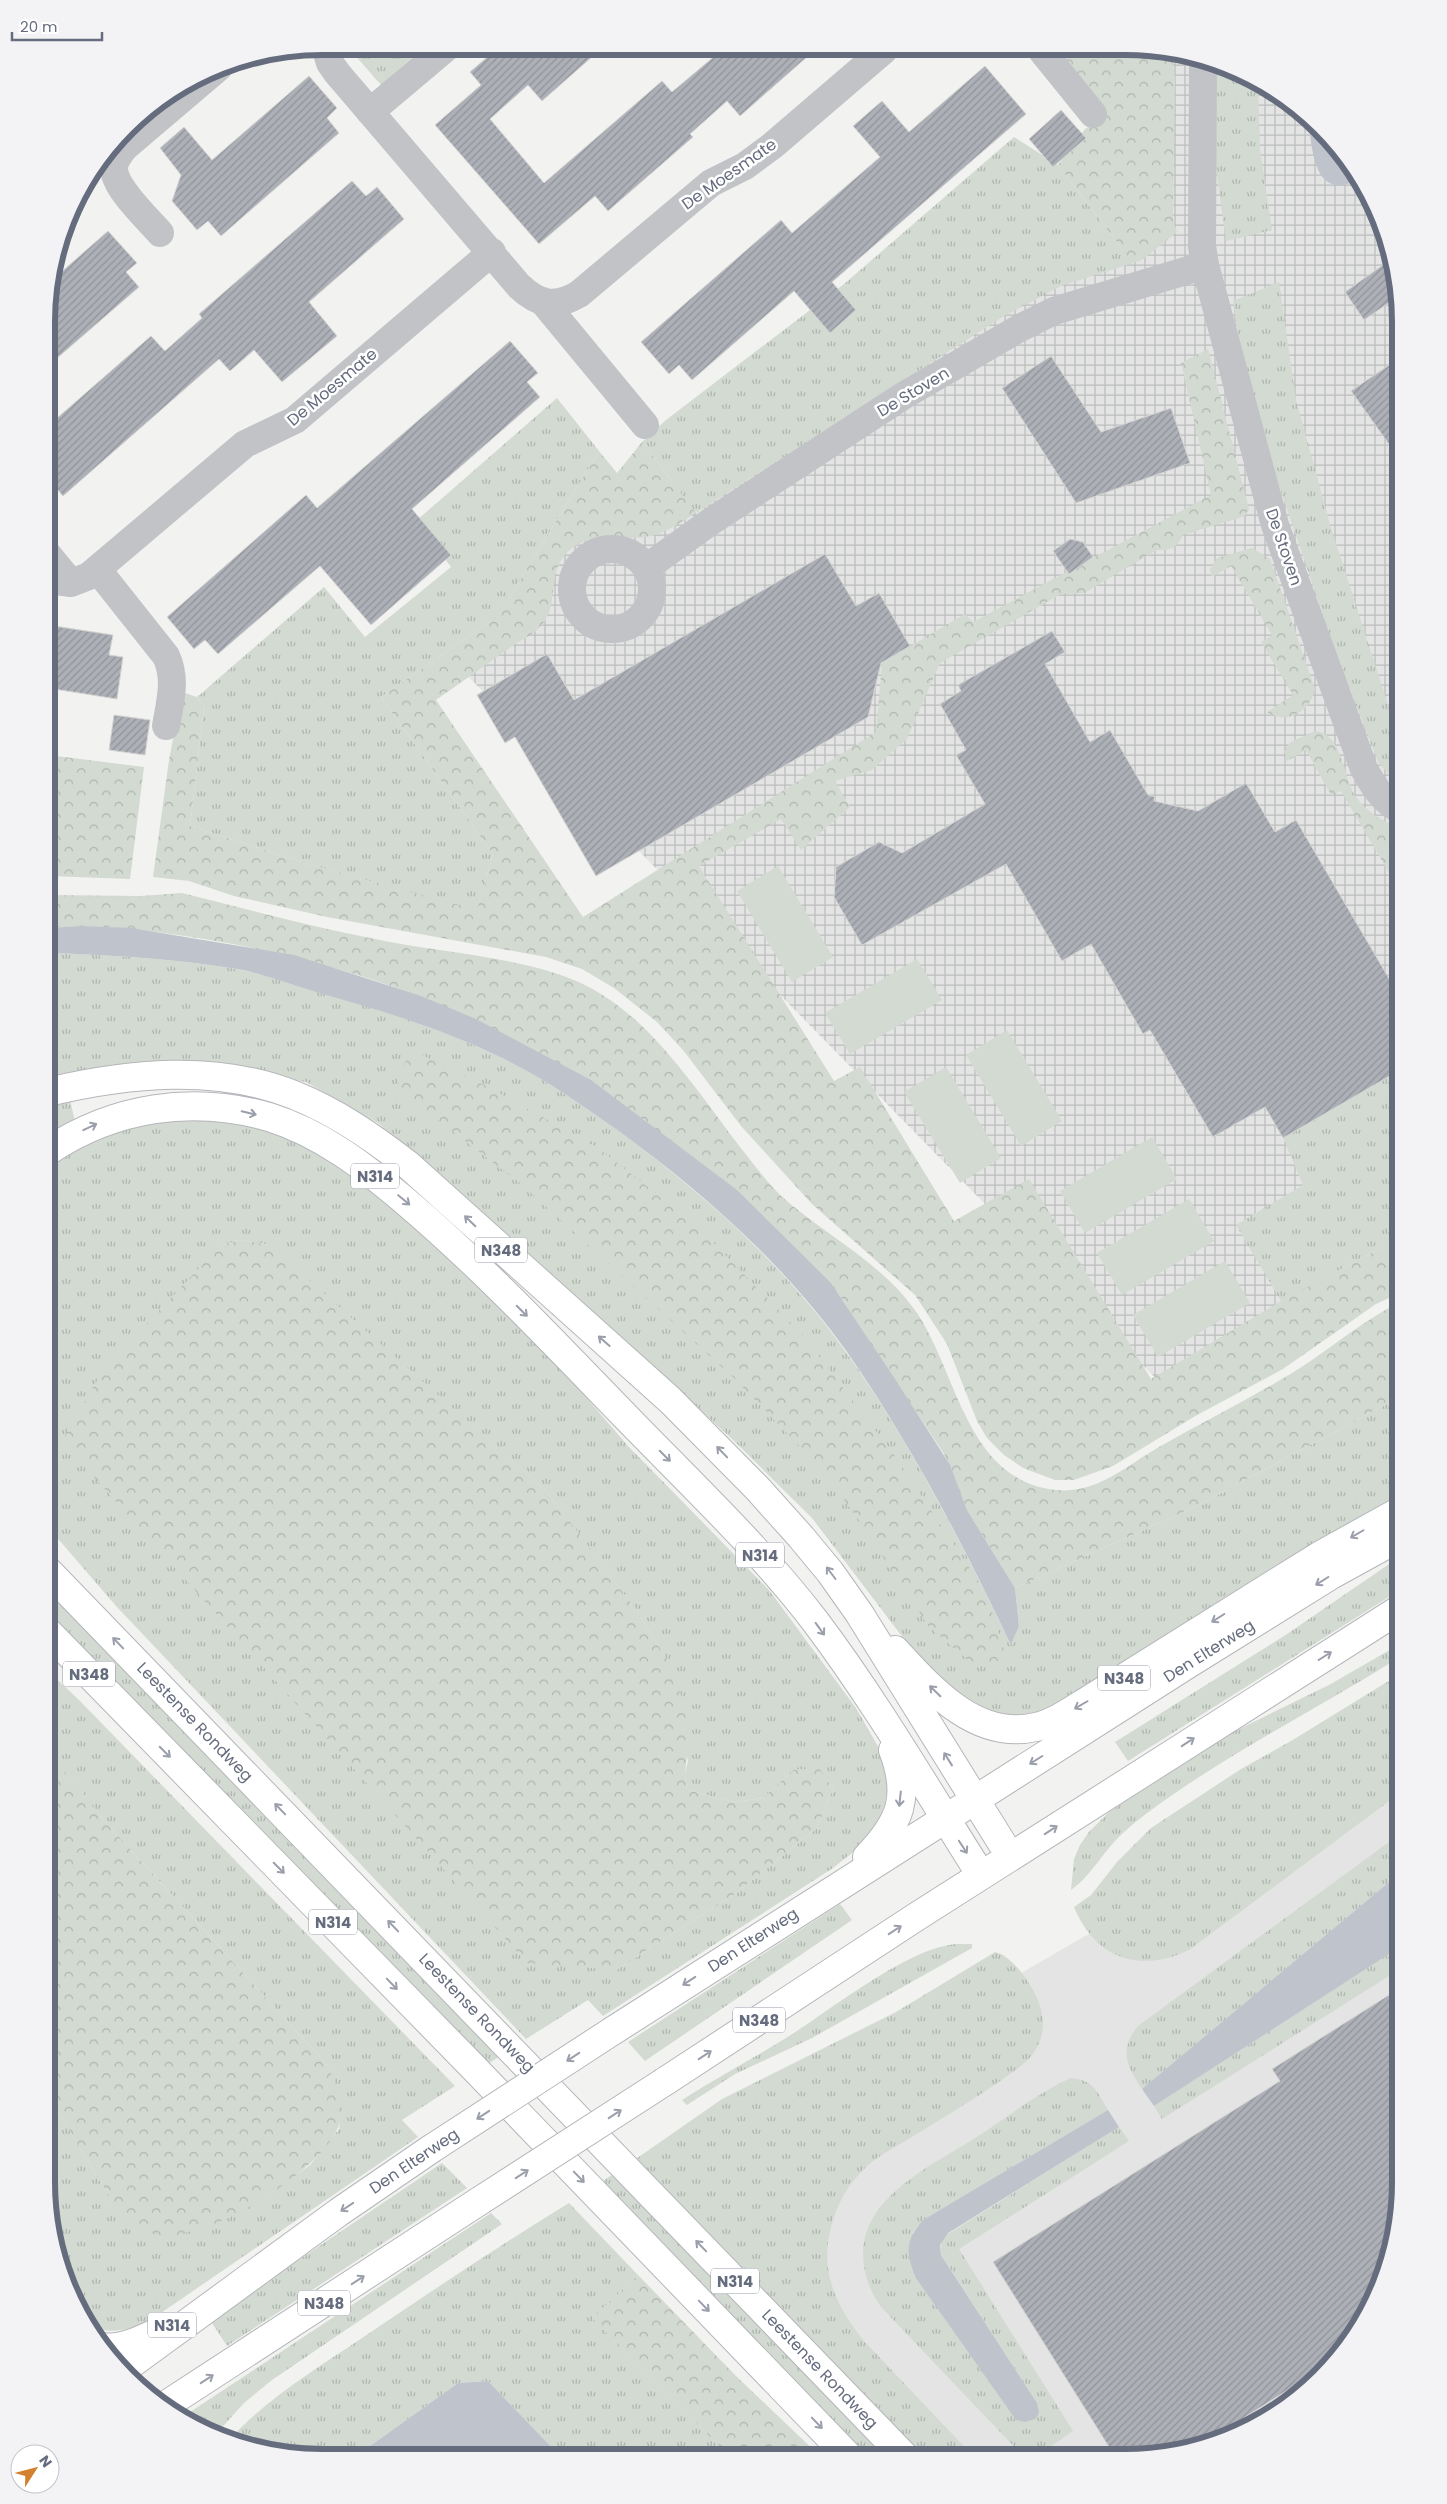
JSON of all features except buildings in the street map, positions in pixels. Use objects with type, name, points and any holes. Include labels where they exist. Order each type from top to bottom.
[{"type":"main road","name":"N348","points":[[55,1091],[136,1076],[166,1074],[209,1076],[248,1082],[288,1093],[340,1117],[368,1135],[444,1196],[547,1292],[670,1400],[801,1537],[830,1572],[859,1613],[1010,1856]]},
{"type":"main road","name":"N314","points":[[55,1147],[94,1124],[147,1108],[177,1106],[224,1108],[271,1118],[340,1150],[382,1182],[464,1254],[692,1484],[797,1597],[872,1703],[981,1875]]},
{"type":"main road","name":"N348","points":[[859,1613],[939,1696],[967,1717],[991,1725],[1016,1729],[1036,1727],[1053,1721],[1088,1701],[1319,1556],[1392,1515]]},
{"type":"main road","name":"Den Elterweg","points":[[128,2366],[431,2149],[818,1898],[1331,1575],[1392,1541]]},
{"type":"main road","name":"N314","points":[[55,1566],[87,1611]]},
{"type":"main road","name":"Leestense Rondweg","points":[[55,1578],[897,2449]]},
{"type":"main road","name":"N348","points":[[172,2402],[1010,1856],[1392,1614]]},
{"type":"main road","name":"N348","points":[[55,1639],[131,1717]]},
{"type":"main road","name":"N314","points":[[55,1660],[131,1717],[507,2102],[841,2449]]},
{"type":"main road","name":"N314","points":[[818,1898],[863,1860],[885,1838],[895,1824],[899,1809],[901,1787],[898,1766],[872,1703]]},
{"type":"main road","name":"N314","points":[[114,2349],[142,2340],[235,2288]]},
{"type":"street","points":[[328,55],[330,63],[337,73],[370,112],[528,295],[545,304],[645,425]]},
{"type":"street","points":[[370,112],[438,55]]},
{"type":"street","name":"De Moesmate","points":[[545,304],[560,304],[579,294],[711,183],[745,166],[772,146],[878,55]]},
{"type":"street","points":[[1045,55],[1093,114]]},
{"type":"street","name":"De Stoven","points":[[1203,67],[1202,246],[1205,265],[1275,525],[1364,769],[1376,790],[1392,806]]},
{"type":"street","points":[[160,233],[119,183],[114,169],[115,163],[125,147],[194,88]]},
{"type":"street","name":"De Moesmate","points":[[60,581],[84,580],[246,444],[295,420],[492,252]]},
{"type":"street","name":"De Stoven","points":[[646,568],[710,522],[903,396],[1018,329],[1054,311],[1205,265]]},
{"type":"street","points":[[97,570],[166,656],[170,665],[172,685],[166,726]]},
{"type":"shaded area","points":[[1164,58],[1211,69],[1258,91],[1287,110],[1314,133],[1337,160],[1356,189],[1378,236],[1390,287],[1392,322],[1392,1231],[1170,1393],[455,663],[565,535],[1135,244]]},
{"type":"shaded area","points":[[1309,129],[1326,146],[1352,182],[1344,185],[1332,184],[1324,178],[1318,169]]},
{"type":"shaded area","points":[[81,926],[131,928],[294,955],[421,996],[476,1019],[591,1080],[737,1190],[831,1283],[950,1465],[967,1510],[1015,1588],[1019,1626],[1011,1645],[935,1495],[893,1422],[847,1352],[823,1320],[771,1261],[713,1206],[652,1156],[562,1092],[533,1074],[480,1048],[414,1022],[248,971],[143,958],[55,953],[55,928]]},
{"type":"shaded area","points":[[1392,1759],[1392,2182],[1387,2234],[1372,2284],[1356,2315],[1337,2344],[1301,2383],[1258,2413],[1211,2435],[1160,2447],[1125,2449],[936,2449],[668,2177]]},
{"type":"shaded area","points":[[1392,1880],[1392,1952],[1154,2106],[1142,2089]]},
{"type":"shaded area","points":[[1108,2110],[1119,2127],[948,2233],[940,2245],[941,2255],[1037,2403],[1039,2413],[1035,2419],[1025,2422],[1016,2420],[916,2278],[910,2261],[910,2241],[923,2220]]},
{"type":"shaded area","points":[[488,2381],[553,2449],[366,2449],[458,2383]]},
{"type":"green space","points":[[355,55],[415,55],[381,85]]},
{"type":"green space","points":[[1056,55],[1125,55],[1172,59],[1175,78],[1173,220],[1177,232],[1142,260],[1133,263],[1058,165],[1085,129],[1100,119]]},
{"type":"green space","points":[[1216,71],[1258,91],[1260,150],[1272,230],[1226,241],[1216,168]]},
{"type":"green space","points":[[1014,137],[1058,165],[1133,263],[1061,286],[1004,316],[696,513],[642,442],[666,420],[844,284]]},
{"type":"green space","points":[[1279,282],[1296,400],[1331,528],[1392,717],[1392,778],[1378,762],[1335,650],[1277,480],[1240,348],[1233,301]]},
{"type":"green space","points":[[1208,349],[1249,509],[1245,516],[1183,535],[1179,543],[1173,547],[1157,550],[1084,593],[1061,594],[940,663],[907,739],[872,770],[835,781],[850,807],[801,850],[781,819],[699,866],[834,1081],[860,1067],[954,1221],[1029,1179],[1151,1379],[1281,1301],[1392,1242],[1392,1297],[1376,1304],[1283,1369],[1197,1415],[1113,1466],[1074,1480],[1055,1480],[1023,1468],[1004,1455],[987,1438],[977,1421],[947,1344],[915,1295],[812,1204],[741,1126],[683,1050],[657,1022],[614,988],[582,969],[546,957],[327,917],[234,896],[189,881],[153,877],[169,760],[182,692],[197,697],[204,707],[190,826],[308,864],[477,910],[493,854],[381,697],[498,616],[599,451],[617,473],[642,442],[696,513],[669,529],[652,536],[591,539],[571,549],[558,567],[551,607],[542,625],[436,700],[583,917],[876,732],[882,663],[965,614],[973,622],[1211,495],[1181,363]]},
{"type":"green space","points":[[557,398],[599,451],[498,616],[381,697],[493,854],[477,911],[308,864],[190,826],[204,707],[197,697],[324,587],[365,637],[451,567],[416,521]]},
{"type":"green space","points":[[1252,548],[1270,559],[1315,689],[1309,704],[1303,710],[1290,717],[1275,716],[1267,712],[1293,695],[1261,642],[1272,635],[1231,566],[1212,577],[1210,570],[1217,558]]},
{"type":"green space","points":[[1315,731],[1325,734],[1332,740],[1341,758],[1351,789],[1356,797],[1376,816],[1392,825],[1392,878],[1341,791],[1331,795],[1306,750],[1287,761],[1284,750],[1291,742]]},
{"type":"green space","points":[[55,756],[144,767],[130,879],[55,876]]},
{"type":"green space","points":[[778,866],[833,957],[792,982],[737,891]]},
{"type":"green space","points":[[182,893],[399,944],[523,964],[569,978],[597,991],[639,1023],[667,1052],[740,1147],[779,1194],[796,1209],[870,1264],[903,1295],[917,1313],[931,1338],[968,1421],[983,1446],[1002,1467],[1026,1482],[1056,1490],[1085,1488],[1098,1483],[1292,1373],[1372,1318],[1392,1307],[1392,1401],[1197,1506],[1015,1588],[967,1510],[944,1454],[831,1283],[523,1045],[446,1007],[365,977],[283,954],[241,945],[142,930],[105,927],[55,928],[55,895],[140,896]]},
{"type":"green space","points":[[55,953],[143,958],[237,969],[373,1008],[481,1048],[518,1066],[548,1083],[620,1132],[713,1206],[770,1261],[822,1320],[870,1387],[914,1458],[974,1569],[1011,1645],[1019,1626],[1015,1588],[1197,1506],[1392,1401],[1392,1509],[1081,1695],[1031,1717],[979,1710],[923,1664],[812,1518],[732,1439],[568,1289],[378,1123],[306,1082],[230,1068],[55,1082]]},
{"type":"green space","points":[[917,959],[942,1000],[850,1054],[825,1013]]},
{"type":"green space","points":[[1007,1030],[1062,1121],[1021,1146],[966,1055]]},
{"type":"green space","points":[[422,1055],[486,1086],[597,1147],[696,1225],[802,1334],[895,1456],[986,1593],[1005,1653],[992,1667],[977,1666],[929,1627],[858,1519],[823,1471],[735,1379],[520,1183],[403,1094],[397,1079],[403,1064],[411,1056]]},
{"type":"green space","points":[[946,1067],[1001,1158],[960,1183],[904,1092]]},
{"type":"green space","points":[[1392,1075],[1392,1242],[1281,1301],[1236,1225],[1303,1185],[1283,1138]]},
{"type":"green space","points":[[69,1096],[75,1121],[55,1132],[55,1102]]},
{"type":"green space","points":[[168,1117],[240,1122],[304,1144],[339,1163],[412,1220],[554,1360],[628,1446],[769,1590],[856,1708],[879,1748],[888,1787],[879,1820],[857,1849],[833,1868],[603,2016],[588,2000],[526,2039],[116,1606],[55,1535],[55,1161],[90,1141],[120,1130]],"holes":[[[239,1240],[265,1244],[546,1491],[636,1610],[665,1656],[688,1761],[685,1773],[687,1790],[734,1802],[763,1798],[793,1770],[819,1769],[833,1789],[817,1828],[735,1894],[616,1970],[220,1246]]]},
{"type":"green space","points":[[1152,1137],[1177,1179],[1085,1233],[1060,1191]]},
{"type":"green space","points":[[1189,1199],[1214,1241],[1122,1295],[1097,1253]]},
{"type":"green space","points":[[239,1240],[265,1244],[281,1255],[546,1491],[636,1610],[665,1656],[683,1700],[690,1732],[685,1773],[687,1790],[734,1802],[763,1798],[793,1770],[819,1768],[833,1789],[817,1828],[735,1894],[616,1970],[527,1963],[62,1441],[103,1370],[220,1246]]},
{"type":"green space","points":[[1225,1261],[1250,1303],[1158,1357],[1133,1315]]},
{"type":"green space","points":[[1392,1562],[1392,1595],[1128,1761],[1115,1742],[1287,1634]]},
{"type":"green space","points":[[55,1594],[503,2054],[485,2066],[55,1622]]},
{"type":"green space","points":[[1392,1649],[1392,1662],[1214,1768],[1184,1787],[1128,1828],[1109,1848],[1089,1874],[1071,1890],[1074,1859],[1080,1845],[1089,1832],[1109,1812],[1235,1731],[1329,1685]]},
{"type":"green space","points":[[55,1677],[455,2086],[402,2120],[418,2137],[155,2317],[131,2328],[115,2331],[100,2329],[75,2284],[64,2251],[57,2217],[55,2107],[112,2201],[267,2196],[310,2165],[339,2129],[342,2110],[328,2066],[100,1816],[55,1764]]},
{"type":"green space","points":[[1392,1679],[1392,1799],[1189,1950],[1153,1961],[1136,1960],[1121,1957],[1106,1949],[1094,1939],[1074,1907],[1091,1895],[1117,1862],[1151,1828],[1241,1769],[1291,1741]]},
{"type":"green space","points":[[55,1764],[70,1777],[100,1816],[328,2066],[340,2098],[342,2109],[339,2126],[313,2161],[273,2192],[233,2216],[217,2223],[166,2238],[131,2222],[112,2201],[55,2107]]},
{"type":"green space","points":[[1392,1840],[1392,1880],[1142,2089],[1132,2073],[1127,2058],[1128,2043],[1138,2026]]},
{"type":"green space","points":[[840,1904],[852,1920],[645,2061],[628,2042]]},
{"type":"green space","points":[[958,1944],[972,1944],[972,1948],[812,2038],[735,2074],[687,2105],[682,2100],[786,2038],[894,1968],[938,1948]]},
{"type":"green space","points":[[995,1952],[1005,1957],[1020,1970],[1034,1992],[1041,2008],[1043,2024],[1040,2041],[1026,2062],[957,2109],[872,2162],[850,2185],[836,2212],[830,2232],[827,2262],[829,2276],[833,2290],[846,2316],[863,2340],[966,2449],[910,2449],[633,2161],[722,2099],[896,2012]]},
{"type":"green space","points":[[1392,1952],[1392,1974],[1162,2119],[1154,2106]]},
{"type":"green space","points":[[1071,2078],[1085,2081],[1098,2092],[1108,2110],[923,2220],[912,2233],[1037,2403],[941,2254],[942,2238],[1119,2127],[1129,2141],[959,2249],[1073,2431],[1047,2449],[1016,2449],[882,2308],[867,2278],[864,2266],[864,2242],[871,2221],[884,2203],[901,2187],[920,2172]]},
{"type":"green space","points":[[442,2163],[467,2188],[227,2346],[210,2320]]},
{"type":"green space","points":[[618,2171],[884,2449],[853,2449],[598,2184]]},
{"type":"green space","points":[[569,2203],[638,2275],[593,2318],[722,2449],[553,2449],[488,2381],[458,2383],[366,2449],[287,2447],[234,2434],[259,2411],[309,2373]]},
{"type":"green space","points":[[491,2213],[502,2224],[272,2380],[244,2403],[220,2429],[189,2413]]},
{"type":"green space","points":[[638,2275],[736,2376],[813,2449],[722,2449],[592,2318]]}]
